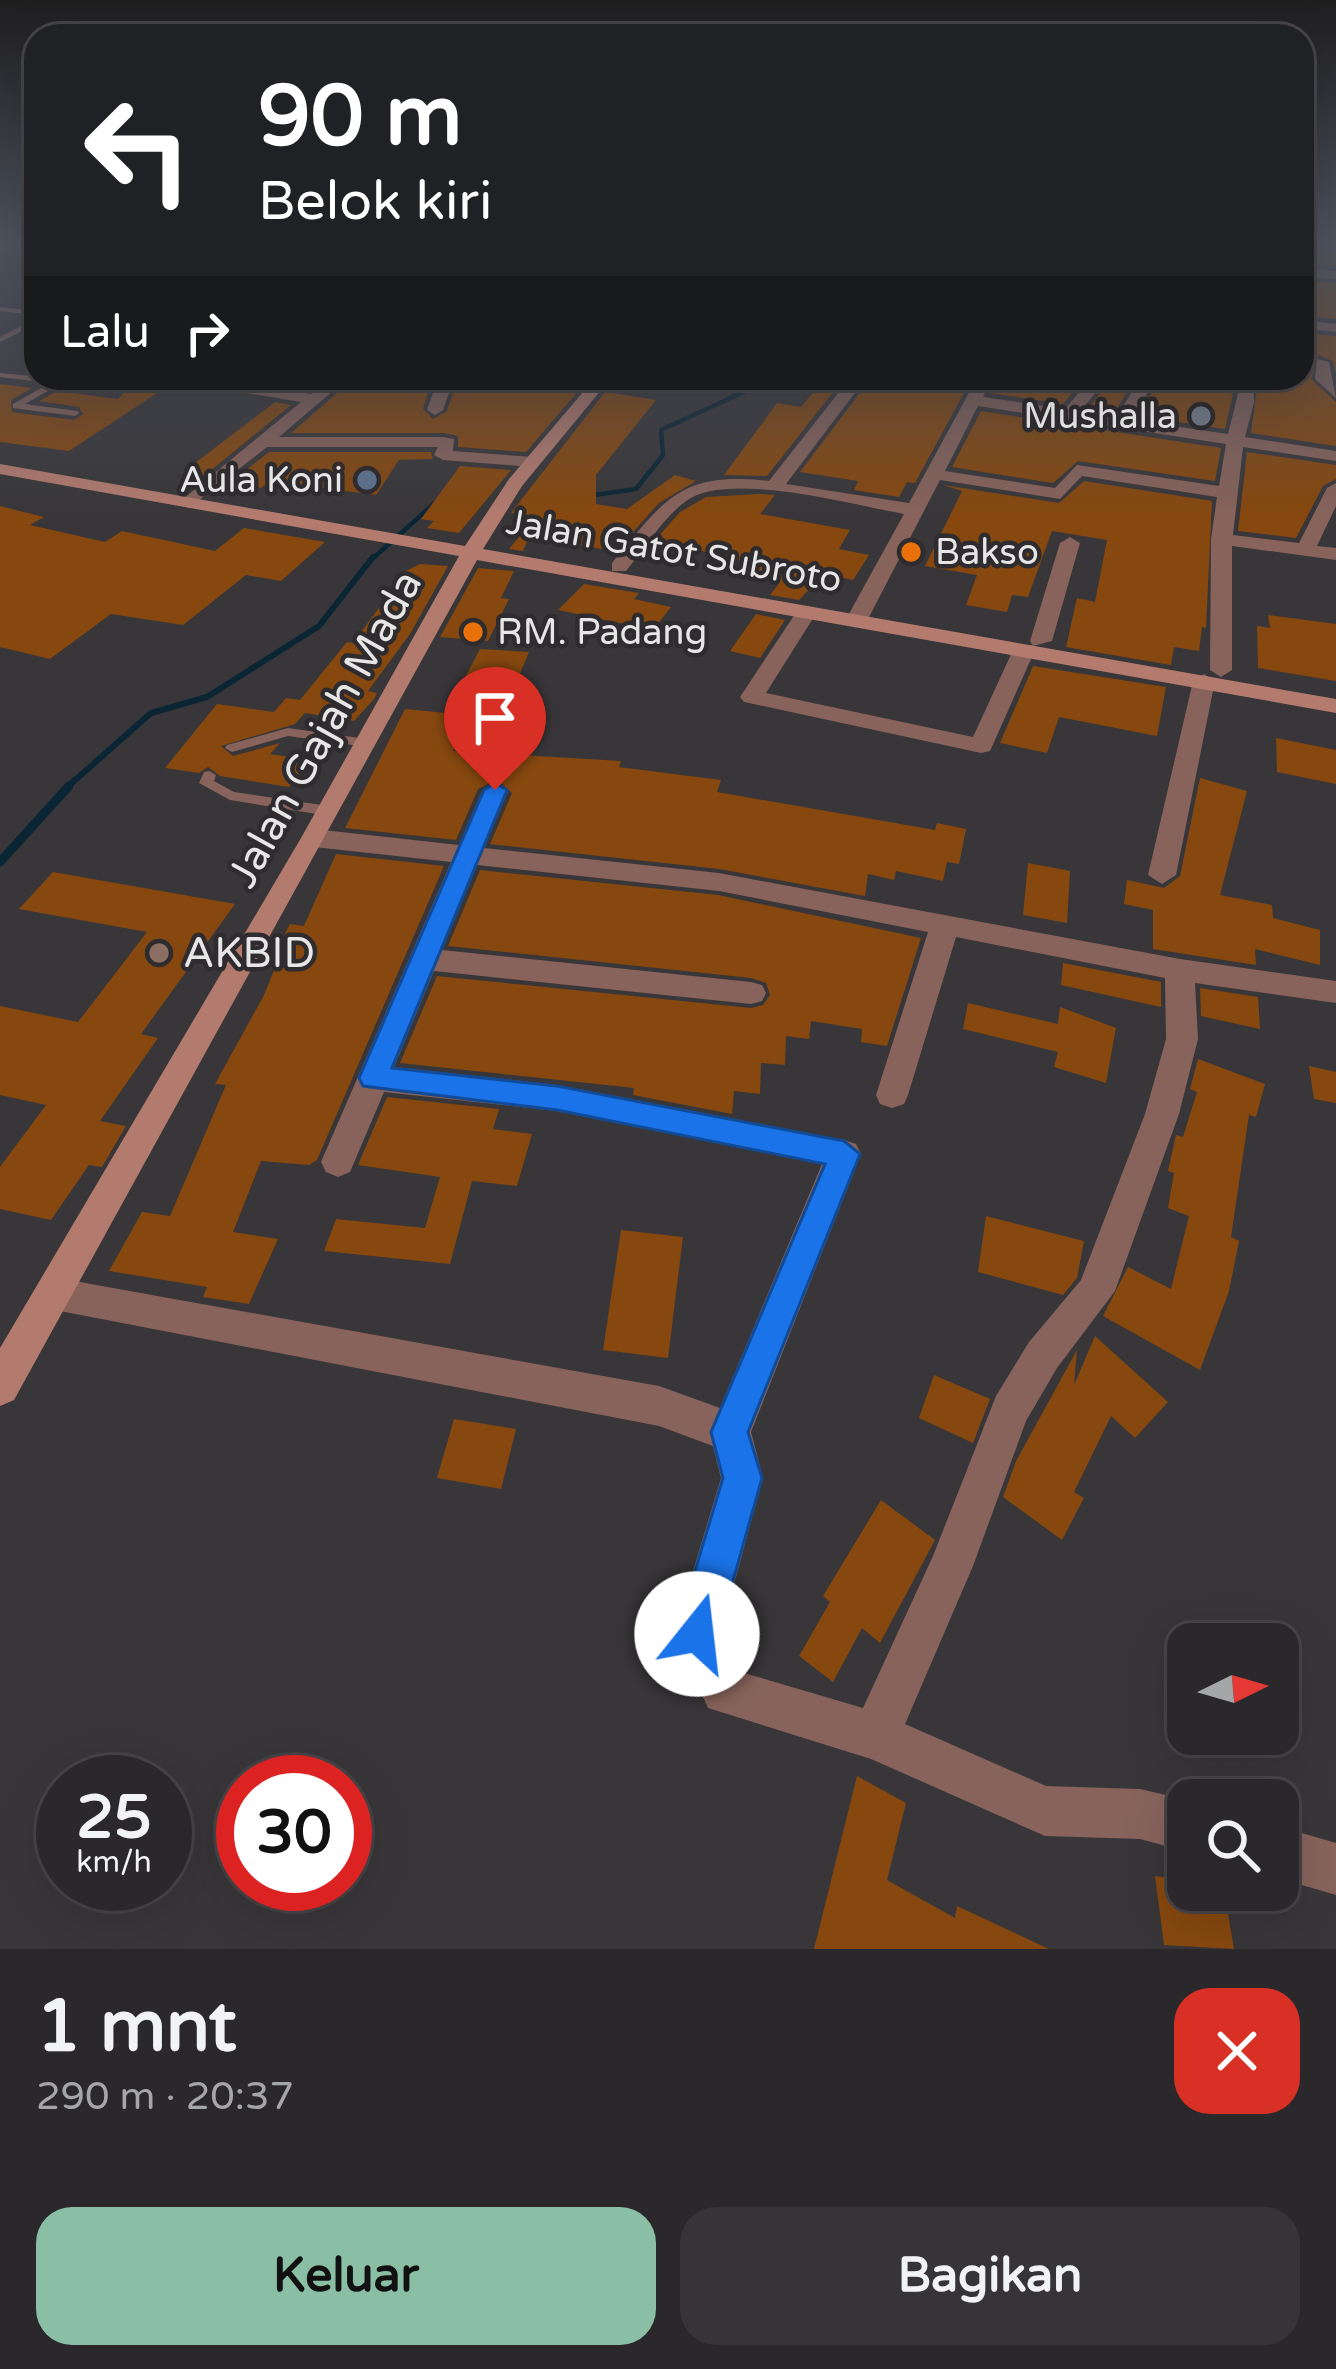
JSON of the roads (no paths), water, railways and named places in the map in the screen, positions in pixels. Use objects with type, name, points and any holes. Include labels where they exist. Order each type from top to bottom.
[{"type":"street","points":[[1322,362],[1324,379],[1335,392]]},
{"type":"street","points":[[248,390],[313,399]]},
{"type":"street","points":[[195,498],[325,390]]},
{"type":"street","points":[[435,410],[442,390]]},
{"type":"street","name":"Jalan Gajah Mada","points":[[0,1386],[322,825],[474,548],[509,492],[593,390]]},
{"type":"street","points":[[773,487],[849,390]]},
{"type":"street","points":[[859,615],[978,390]]},
{"type":"street","points":[[1067,417],[1089,390]]},
{"type":"street","points":[[1120,427],[1141,390]]},
{"type":"street","points":[[1162,875],[1216,679],[1221,539],[1245,390]]},
{"type":"street","points":[[972,400],[1120,427],[1336,456]]},
{"type":"street","points":[[263,442],[443,442],[448,443],[442,455],[532,462]]},
{"type":"street","name":"Jalan Gatot Subroto","points":[[0,460],[806,612],[859,615]]},
{"type":"street","name":"Jalan Gatot Subroto","points":[[0,469],[195,498]]},
{"type":"street","points":[[933,474],[1060,494],[1077,470],[1227,494]]},
{"type":"street","points":[[619,567],[694,484],[717,479],[916,510]]},
{"type":"street","points":[[1304,550],[1335,491]]},
{"type":"street","points":[[1221,539],[1336,554]]},
{"type":"street","points":[[806,612],[752,697],[981,746],[1032,645],[1070,543]]},
{"type":"street","name":"Jalan Gatot Subroto","points":[[474,548],[619,567],[1216,679],[1336,706]]},
{"type":"street","name":"Jalan Gatot Subroto","points":[[1216,679],[1336,693]]},
{"type":"street","points":[[338,1162],[495,790]]},
{"type":"street","points":[[322,825],[467,856],[719,882],[1180,970],[1336,992]]},
{"type":"street","points":[[892,1095],[946,922]]},
{"type":"street","points":[[422,959],[751,993]]},
{"type":"street","points":[[875,1736],[951,1566],[1010,1410],[1043,1355],[1096,1291],[1167,1095],[1182,1039],[1180,970]]},
{"type":"street","points":[[374,1078],[557,1098],[844,1154],[730,1432],[742,1478],[697,1634],[725,1691],[875,1736],[1045,1811],[1140,1814],[1167,1821]]},
{"type":"street","points":[[52,1295],[659,1406],[730,1432]]},
{"type":"street","points":[[1299,1858],[1336,1869]]},
{"type":"lane","points":[[16,406],[44,390]]},
{"type":"lane","points":[[0,404],[75,413]]},
{"type":"lane","points":[[232,748],[288,732],[367,743]]},
{"type":"lane","points":[[208,775],[206,783],[230,796],[322,825]]},
{"type":"waterway","points":[[587,496],[636,489],[663,455],[661,430],[748,390]]},
{"type":"waterway","points":[[371,560],[437,501]]},
{"type":"waterway","points":[[65,789],[151,713],[207,697],[319,626],[373,557]]},
{"type":"waterway","points":[[0,862],[69,786]]},
{"type":"place","name":"Mushalla","points":[[1201,416]]},
{"type":"place","name":"Aula Koni","points":[[367,480]]},
{"type":"place","name":"Bakso","points":[[911,552]]},
{"type":"place","name":"RM. Padang","points":[[473,632]]},
{"type":"place","name":"AKBID","points":[[159,953]]}]
